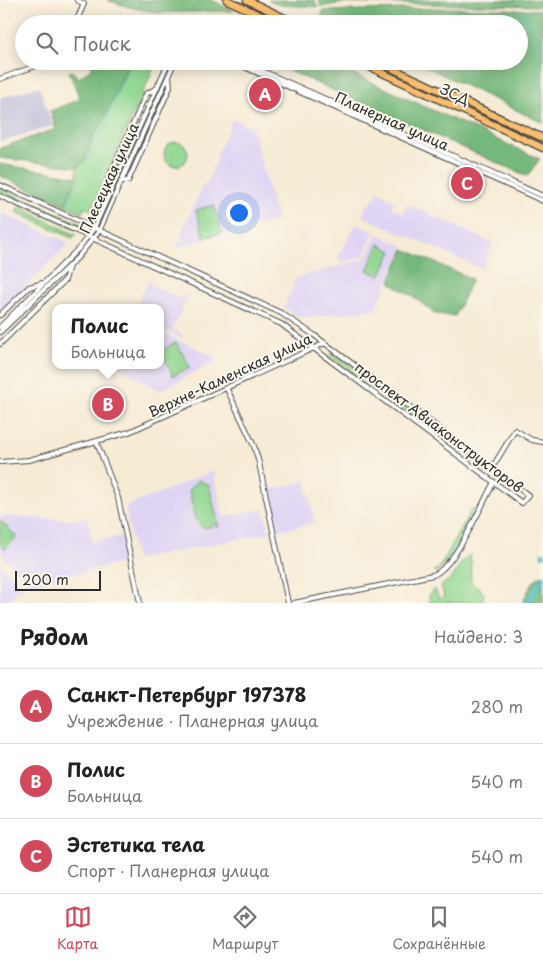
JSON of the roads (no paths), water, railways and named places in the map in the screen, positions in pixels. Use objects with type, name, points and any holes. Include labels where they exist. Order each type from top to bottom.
[{"type":"highway","points":[[227,0],[260,15]]},
{"type":"highway","points":[[247,0],[279,15]]},
{"type":"highway","name":"ЗСД","points":[[376,70],[543,148]]},
{"type":"highway","name":"ЗСД","points":[[396,70],[543,138]]},
{"type":"street","points":[[77,0],[84,4],[78,15]]},
{"type":"street","points":[[0,79],[24,70]]},
{"type":"street","name":"Плесецкая улица","points":[[0,327],[45,283],[94,228],[165,70]]},
{"type":"street","name":"Плесецкая улица","points":[[0,332],[70,265],[99,231],[171,70]]},
{"type":"street","name":"Планерная улица","points":[[251,70],[543,201]]},
{"type":"street","name":"Планерная улица","points":[[260,70],[543,196]]},
{"type":"street","points":[[108,196],[108,180],[146,94],[157,88]]},
{"type":"street","name":"проспект Авиаконструкторов","points":[[0,184],[99,231],[273,309],[325,343],[528,495],[522,503],[315,348],[270,317],[93,240],[0,196]]},
{"type":"street","points":[[0,344],[65,280],[70,265]]},
{"type":"street","points":[[0,315],[29,287],[45,283]]},
{"type":"street","name":"Верхне-Каменская улица","points":[[0,462],[23,462],[97,443],[160,420],[325,343]]},
{"type":"street","points":[[227,389],[254,446],[259,463],[288,603]]},
{"type":"street","points":[[492,468],[515,430],[532,440],[543,442]]},
{"type":"street","points":[[97,443],[118,498],[140,603]]},
{"type":"street","points":[[294,603],[433,575],[443,570],[451,560],[494,482]]},
{"type":"waterway","points":[[519,10],[522,15]]},
{"type":"waterway","points":[[524,11],[526,15]]},
{"type":"waterway","points":[[528,18],[543,46]]},
{"type":"waterway","points":[[528,27],[543,55]]},
{"type":"waterway","points":[[87,160],[128,70]]},
{"type":"waterway","points":[[68,204],[79,178]]},
{"type":"waterway","points":[[527,603],[543,578]]},
{"type":"place","name":"Санкт-Петербург 197378","points":[[265,94]]},
{"type":"place","name":"Эстетика тела","points":[[467,183]]},
{"type":"place","name":"Полис","points":[[108,404]]}]
